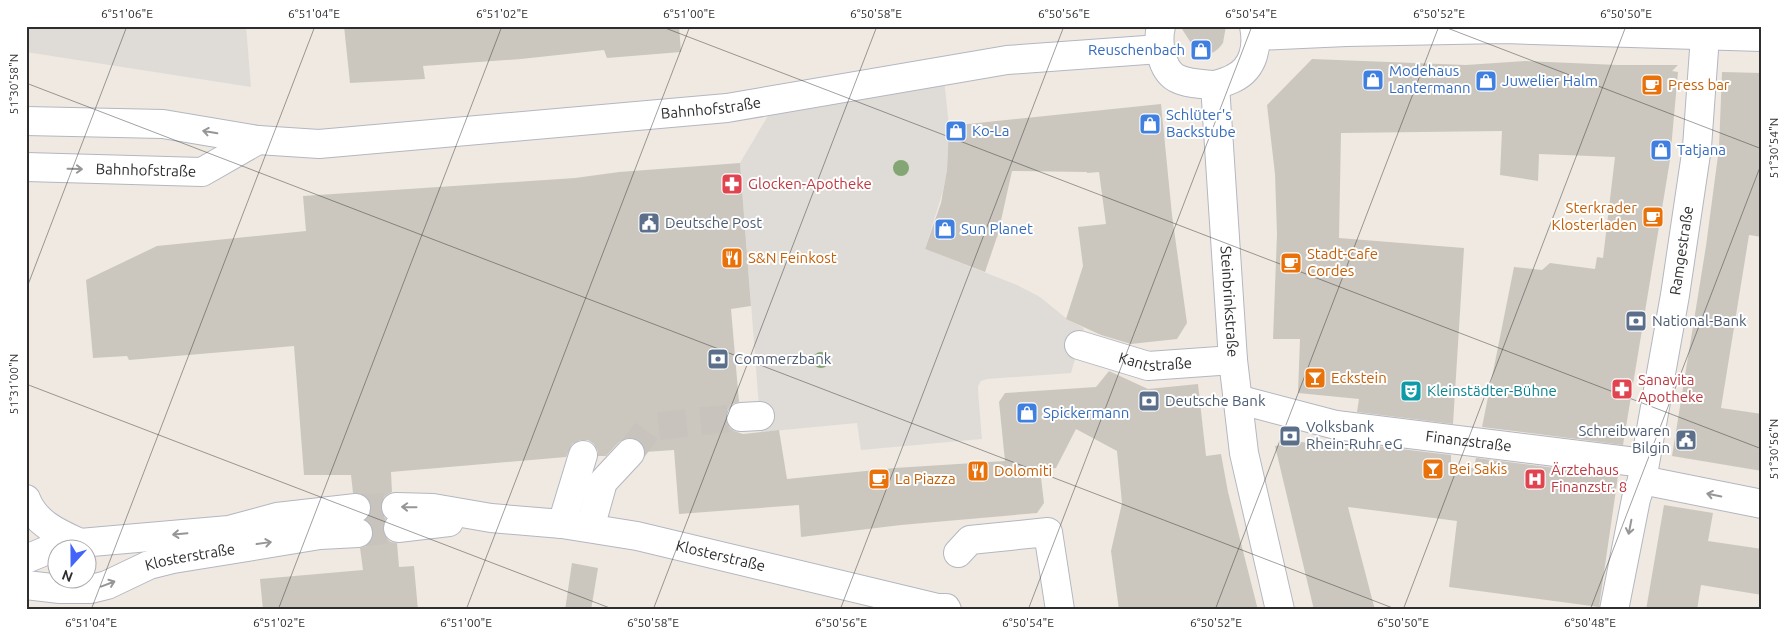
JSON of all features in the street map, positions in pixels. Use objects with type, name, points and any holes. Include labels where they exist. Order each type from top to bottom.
[{"type":"street","points":[[1160,37],[1164,63],[1174,77],[1189,83],[1215,85],[1235,78],[1248,67],[1254,56],[1255,31],[1346,32],[1504,29],[1762,37]]},
{"type":"street","name":"Ramgestraße","points":[[1614,610],[1643,472],[1675,295],[1697,147],[1705,36]]},
{"type":"street","name":"Bahnhofstraße","points":[[26,121],[163,124],[258,140],[319,144],[727,108],[1007,60],[1160,37]]},
{"type":"street","name":"Steinbrinkstraße","points":[[1215,85],[1237,399],[1244,453],[1280,610]]},
{"type":"street","name":"Bahnhofstraße","points":[[26,167],[202,172],[258,140]]},
{"type":"street","name":"Kantstraße","points":[[1079,345],[1148,366],[1233,360]]},
{"type":"street","name":"Finanzstraße","points":[[1237,399],[1336,425],[1643,472],[1762,504]]},
{"type":"street","points":[[590,528],[603,482],[630,453]]},
{"type":"street","points":[[562,524],[583,455]]},
{"type":"street","name":"Klosterstraße","points":[[26,499],[36,517],[54,532],[68,538]]},
{"type":"street","name":"Klosterstraße","points":[[397,518],[433,508],[491,518],[590,528],[660,541],[938,608],[946,608],[947,610]]},
{"type":"street","name":"Klosterstraße","points":[[98,541],[229,530],[277,517],[357,521],[320,535],[173,559],[149,565],[107,585],[98,587]]},
{"type":"street","points":[[958,553],[970,540],[1048,532],[1060,610]]},
{"type":"street","name":"Klosterstraße","points":[[26,559],[48,551]]},
{"type":"street","name":"Klosterstraße","points":[[26,584],[48,587]]},
{"type":"street","name":"Klosterstraße","points":[[53,588],[95,588]]},
{"type":"shaded area","points":[[26,26],[246,26],[251,87],[26,52]]},
{"type":"shaded area","points":[[943,70],[949,126],[947,170],[943,191],[925,249],[1017,285],[1040,297],[1067,319],[1084,328],[1071,373],[981,381],[978,391],[982,439],[861,450],[857,423],[761,432],[740,163],[778,99]]},
{"type":"building","points":[[344,26],[679,26],[681,52],[607,58],[604,50],[521,59],[423,66],[425,79],[350,83]]},
{"type":"building","points":[[1180,26],[1226,26],[1223,43],[1214,52],[1207,54],[1200,52],[1195,49]]},
{"type":"building","points":[[1312,59],[1466,65],[1525,61],[1618,65],[1678,65],[1672,71],[1678,72],[1670,160],[1623,445],[1482,427],[1514,267],[1542,270],[1550,263],[1595,269],[1597,257],[1603,258],[1615,157],[1539,154],[1538,181],[1500,175],[1502,131],[1341,133],[1339,238],[1464,248],[1453,424],[1357,412],[1359,399],[1298,393],[1300,339],[1273,339],[1277,234],[1275,174],[1267,105]]},
{"type":"building","points":[[1722,72],[1762,73],[1762,237],[1749,235],[1721,408],[1762,414],[1762,471],[1672,456],[1706,246],[1719,148]]},
{"type":"building","points":[[1161,104],[1172,215],[1187,323],[1177,339],[1131,344],[1101,335],[1066,319],[1083,266],[1078,227],[1106,224],[1099,172],[1012,171],[998,234],[985,272],[925,249],[941,203],[947,170],[949,126]]},
{"type":"building","points":[[740,163],[751,306],[731,309],[739,402],[732,404],[727,410],[725,418],[728,426],[734,431],[743,434],[779,430],[787,479],[895,468],[1005,461],[999,402],[1005,393],[1096,387],[1109,371],[1148,389],[1198,384],[1206,456],[1221,454],[1228,492],[1258,610],[1119,610],[1111,551],[1122,503],[1117,451],[1076,429],[1056,468],[1040,469],[1044,503],[1037,513],[901,525],[801,537],[799,505],[679,514],[674,450],[645,452],[641,442],[633,438],[626,438],[619,442],[606,456],[598,456],[598,451],[594,444],[588,440],[580,440],[572,444],[566,457],[391,472],[392,492],[383,498],[380,506],[382,514],[386,519],[383,530],[386,538],[391,542],[397,543],[399,567],[414,566],[418,610],[263,610],[260,579],[363,570],[360,548],[367,546],[372,540],[374,533],[371,525],[366,520],[372,507],[369,499],[362,494],[353,493],[351,475],[304,475],[294,346],[129,360],[127,356],[93,358],[86,280],[157,246],[306,231],[303,196],[575,178],[619,172]]},
{"type":"building","points":[[1302,442],[1350,450],[1351,443],[1451,455],[1451,465],[1474,468],[1476,458],[1618,476],[1599,607],[1449,587],[1457,521],[1348,507],[1375,610],[1314,610],[1275,446]]},
{"type":"building","points":[[1664,505],[1713,513],[1708,541],[1762,549],[1762,595],[1701,585],[1697,610],[1646,610]]},
{"type":"building","points":[[572,563],[598,568],[591,610],[565,610]]},
{"type":"tunnel","points":[[630,453],[649,427],[741,417]]},
{"type":"tunnel","points":[[356,508],[396,507]]},
{"type":"tunnel","points":[[358,533],[398,528]]},
{"type":"place","name":"Reuschenbach","points":[[1201,50]]},
{"type":"place","name":"Modehaus Lantermann","points":[[1373,80]]},
{"type":"place","name":"Juwelier Halm","points":[[1486,81]]},
{"type":"place","name":"Press bar","points":[[1652,85]]},
{"type":"place","name":"Schlüter's Backstube","points":[[1150,124]]},
{"type":"place","name":"Ko-La","points":[[956,131]]},
{"type":"place","name":"Tatjana","points":[[1661,150]]},
{"type":"place","name":"Glocken-Apotheke","points":[[732,184]]},
{"type":"place","name":"Sterkrader Klosterladen","points":[[1653,217]]},
{"type":"place","name":"Deutsche Post","points":[[649,223]]},
{"type":"place","name":"Sun Planet","points":[[945,229]]},
{"type":"place","name":"S&N Feinkost","points":[[732,258]]},
{"type":"place","name":"Stadt-Cafe Cordes","points":[[1291,263]]},
{"type":"place","name":"National-Bank","points":[[1636,321]]},
{"type":"place","name":"Commerzbank","points":[[718,359]]},
{"type":"place","name":"Eckstein","points":[[1315,378]]},
{"type":"place","name":"Sanavita Apotheke","points":[[1622,389]]},
{"type":"place","name":"Kleinstädter-Bühne","points":[[1411,391]]},
{"type":"place","name":"Deutsche Bank","points":[[1149,401]]},
{"type":"place","name":"Spickermann","points":[[1027,413]]},
{"type":"place","name":"Volksbank Rhein-Ruhr eG","points":[[1290,436]]},
{"type":"place","name":"Schreibwaren Bilgin","points":[[1686,440]]},
{"type":"place","name":"Bei Sakis","points":[[1433,469]]},
{"type":"place","name":"Dolomiti","points":[[978,471]]},
{"type":"place","name":"La Piazza","points":[[879,479]]},
{"type":"place","name":"Ärztehaus Finanzstr. 8","points":[[1535,479]]}]
